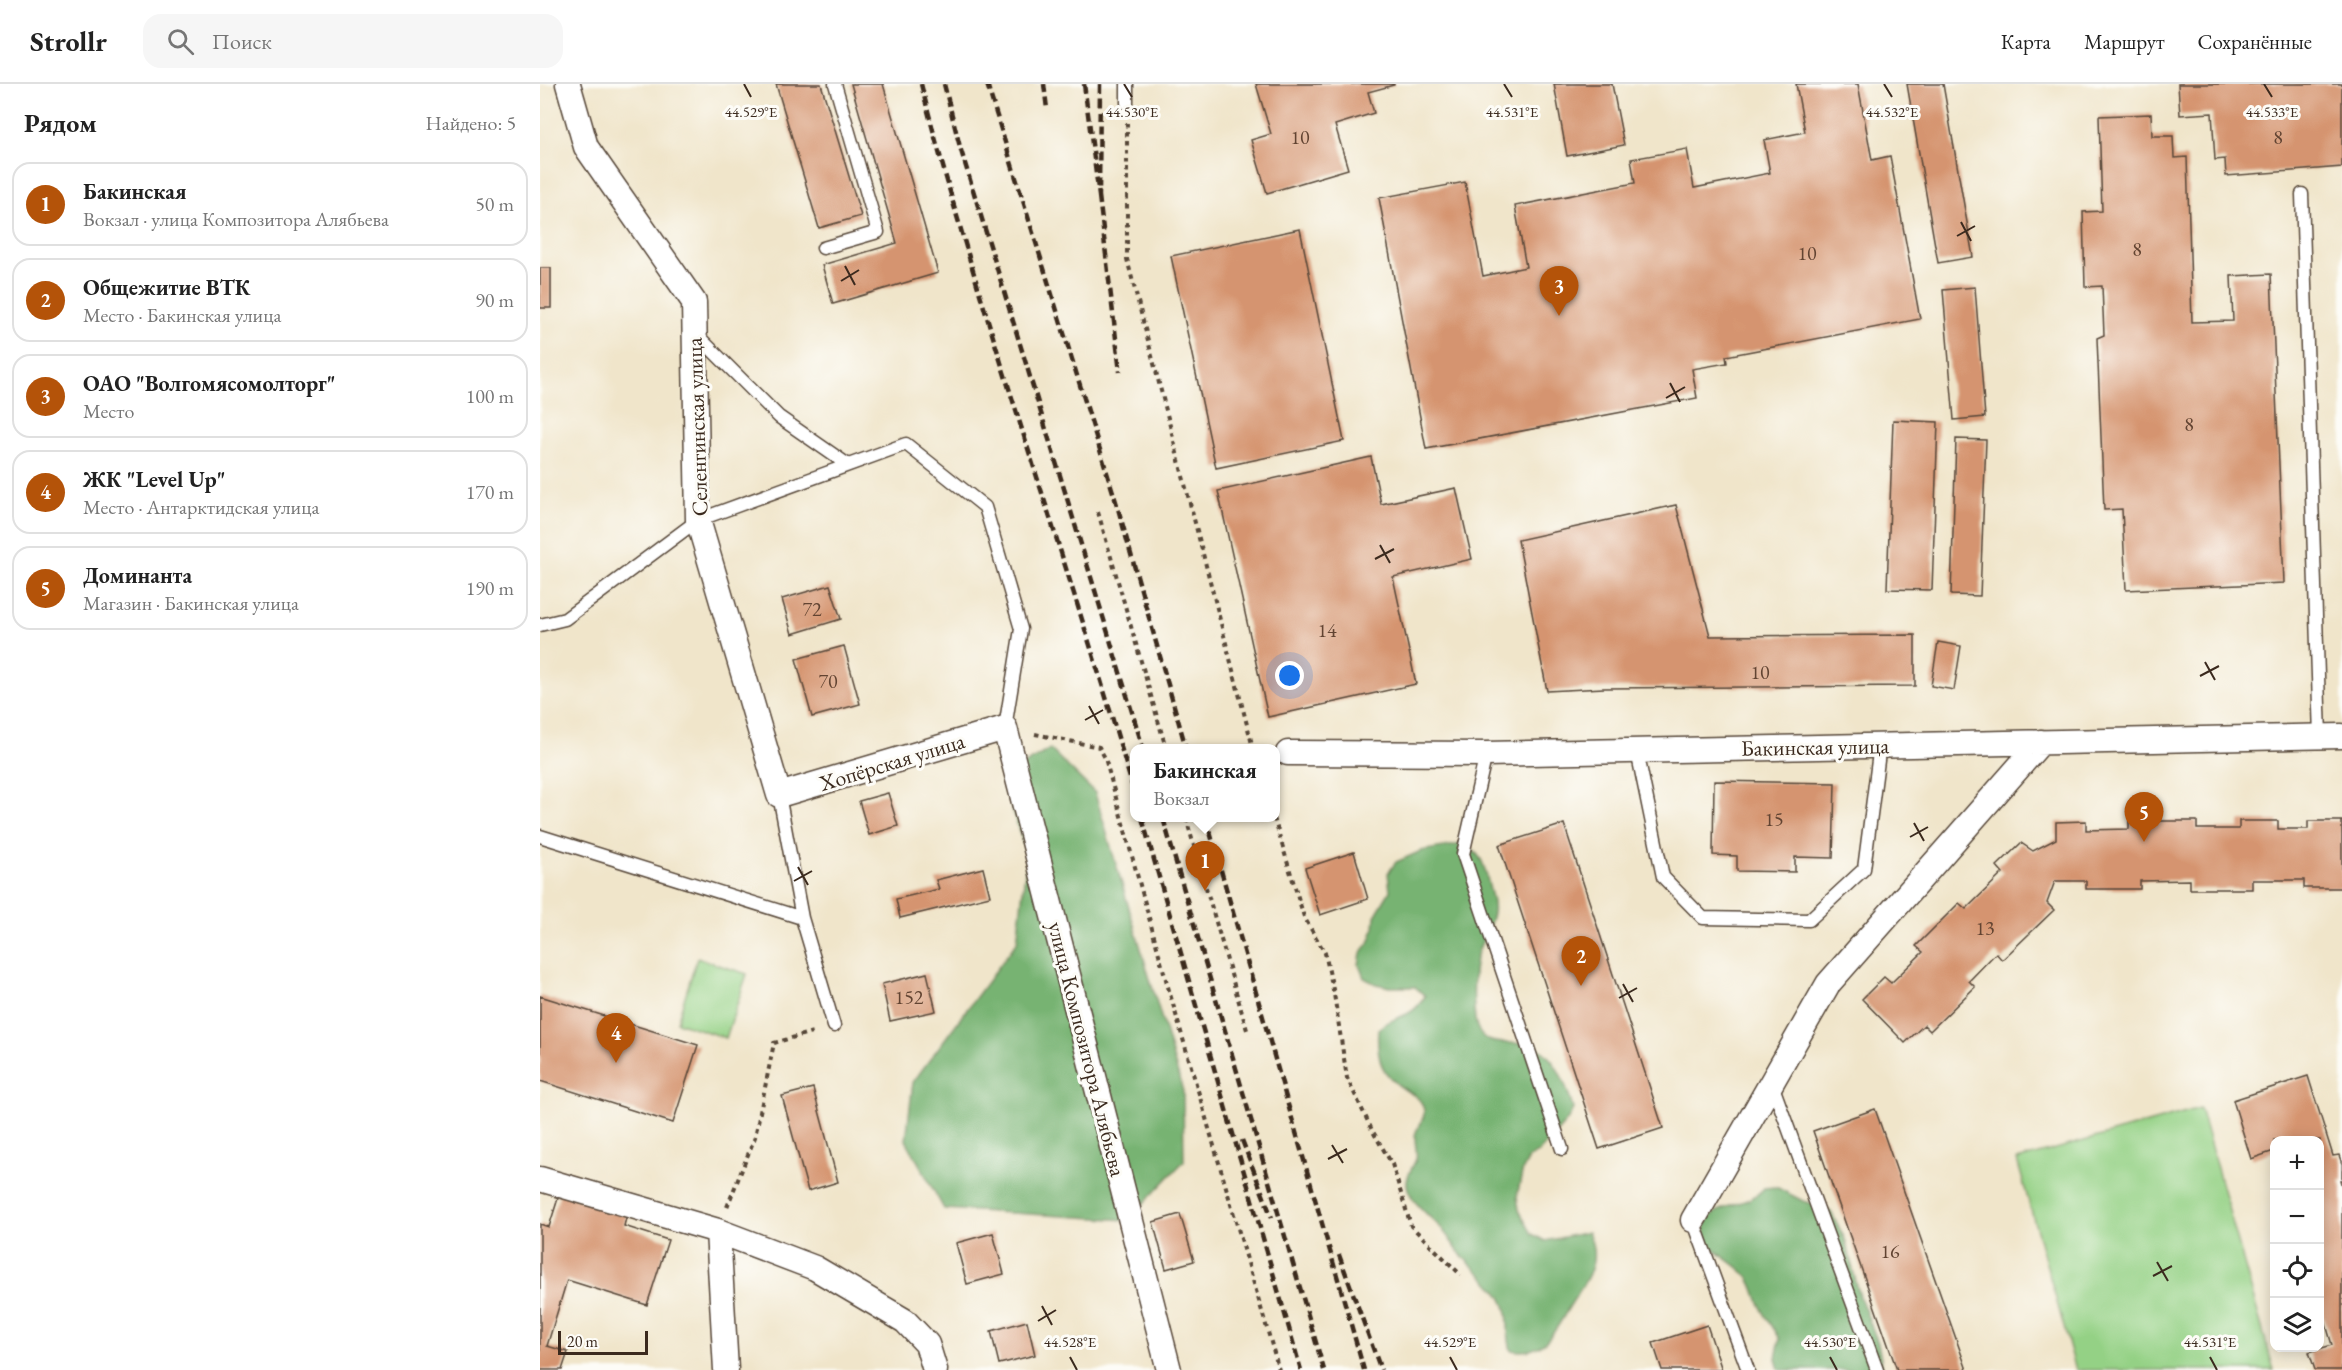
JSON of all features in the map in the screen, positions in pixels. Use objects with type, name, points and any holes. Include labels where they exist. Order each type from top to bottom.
[{"type":"street","name":"Селенгинская улица","points":[[568,84],[586,147],[694,302],[698,520],[779,795]]},
{"type":"street","name":"Хопёрская улица","points":[[779,795],[1005,728]]},
{"type":"street","name":"улица Композитора Алябьева","points":[[1005,728],[1169,1370]]},
{"type":"street","name":"Бакинская улица","points":[[1288,753],[1486,754],[2331,736]]},
{"type":"street","points":[[1693,1220],[1828,984],[2041,742]]},
{"type":"street","points":[[540,1179],[718,1231],[815,1268],[905,1321],[927,1344],[935,1370]]},
{"type":"street","points":[[718,1231],[726,1370]]},
{"type":"lane","points":[[823,248],[879,232],[835,84]]},
{"type":"lane","points":[[1127,84],[1127,103]]},
{"type":"lane","points":[[2302,194],[2331,736]]},
{"type":"lane","points":[[694,333],[779,417],[848,465]]},
{"type":"lane","points":[[540,625],[565,619],[698,520],[906,444],[985,507],[1021,629],[1005,728]]},
{"type":"lane","points":[[1637,751],[1664,877],[1703,918],[1809,920],[1864,869],[1880,745]]},
{"type":"lane","points":[[1486,754],[1463,854],[1562,1149]]},
{"type":"lane","points":[[779,795],[802,918],[834,1026]]},
{"type":"lane","points":[[540,836],[802,918]]},
{"type":"lane","points":[[1772,1083],[1877,1370]]},
{"type":"lane","points":[[1693,1220],[1748,1370]]},
{"type":"path","points":[[1127,103],[1127,259],[1252,744]]},
{"type":"path","points":[[1098,512],[1165,744]]},
{"type":"path","points":[[1005,728],[1099,747],[1105,758],[1170,994],[1279,1370]]},
{"type":"path","points":[[1187,822],[1247,1030]]},
{"type":"path","points":[[1275,822],[1304,917],[1325,953],[1347,1078],[1372,1130],[1392,1164],[1411,1226],[1461,1275]]},
{"type":"path","points":[[718,1231],[755,1137],[774,1042],[834,1026]]},
{"type":"green space","points":[[1050,749],[1095,793],[1183,1091],[1184,1161],[1128,1220],[944,1209],[906,1140],[913,1082],[1017,942],[1027,856],[1002,778]]},
{"type":"green space","points":[[1461,844],[1474,851],[1481,860],[1486,871],[1494,906],[1475,964],[1474,1006],[1479,1031],[1484,1038],[1492,1041],[1521,1043],[1541,1050],[1557,1069],[1573,1109],[1567,1121],[1540,1151],[1529,1158],[1523,1169],[1517,1196],[1519,1210],[1532,1234],[1545,1241],[1588,1232],[1594,1252],[1591,1270],[1555,1331],[1541,1345],[1523,1351],[1511,1350],[1506,1310],[1501,1297],[1416,1203],[1407,1185],[1416,1159],[1415,1135],[1424,1111],[1419,1099],[1391,1079],[1382,1066],[1378,1050],[1378,1029],[1415,1009],[1425,996],[1415,987],[1390,987],[1376,984],[1364,978],[1359,965],[1361,953],[1369,943],[1374,929],[1375,916],[1390,891],[1388,873],[1396,862],[1421,851]]},
{"type":"green space","points":[[697,958],[747,974],[726,1038],[677,1022]]},
{"type":"green space","points":[[2200,1108],[2274,1370],[2076,1370],[2017,1160]]},
{"type":"green space","points":[[1776,1187],[1831,1212],[1845,1239],[1860,1297],[1878,1343],[1883,1370],[1779,1370],[1776,1358],[1780,1339],[1763,1311],[1750,1280],[1744,1272],[1710,1245],[1705,1230],[1707,1220],[1718,1211],[1752,1198],[1764,1188]]},
{"type":"building","points":[[776,84],[821,84],[861,216],[819,228]]},
{"type":"building","points":[[851,84],[883,84],[938,273],[833,304],[822,265],[897,243]]},
{"type":"building","points":[[1256,84],[1394,85],[1368,92],[1374,113],[1335,125],[1348,169],[1267,193],[1251,140],[1271,134]]},
{"type":"building","points":[[1554,84],[1612,84],[1624,145],[1567,156]]},
{"type":"building","points":[[1796,84],[1858,84],[1872,160],[1890,156],[1920,319],[1726,356],[1727,363],[1692,369],[1697,398],[1426,449],[1379,198],[1465,182],[1483,276],[1526,267],[1515,206],[1635,183],[1631,159],[1687,149],[1694,188],[1770,173],[1764,140],[1805,132]]},
{"type":"building","points":[[1907,84],[1943,84],[1973,257],[1938,263]]},
{"type":"building","points":[[2178,84],[2342,84],[2342,167],[2226,176],[2225,159],[2215,160],[2212,113],[2180,115]]},
{"type":"building","points":[[2151,114],[2152,136],[2173,136],[2174,158],[2187,157],[2192,322],[2233,321],[2231,276],[2271,274],[2284,583],[2126,590],[2122,509],[2104,510],[2097,338],[2104,335],[2102,286],[2085,287],[2083,212],[2102,211],[2099,116]]},
{"type":"building","points":[[1300,229],[1344,441],[1216,468],[1171,256]]},
{"type":"building","points":[[540,268],[551,268],[551,308],[540,308]]},
{"type":"building","points":[[1975,287],[1985,417],[1954,420],[1943,290]]},
{"type":"building","points":[[1893,420],[1938,422],[1932,590],[1887,589]]},
{"type":"building","points":[[1956,439],[1986,440],[1980,596],[1951,595]]},
{"type":"building","points":[[1371,457],[1381,504],[1456,488],[1472,559],[1393,577],[1416,684],[1268,717],[1218,491]]},
{"type":"building","points":[[1676,505],[1710,636],[1915,635],[1915,686],[1604,688],[1547,691],[1518,540]]},
{"type":"building","points":[[830,585],[841,619],[792,634],[782,599]]},
{"type":"building","points":[[1938,642],[1961,646],[1954,690],[1931,686]]},
{"type":"building","points":[[844,646],[860,704],[812,717],[796,659]]},
{"type":"building","points":[[1714,781],[1835,783],[1833,858],[1795,857],[1795,872],[1737,871],[1737,856],[1713,855]]},
{"type":"building","points":[[888,793],[898,826],[869,835],[859,801]]},
{"type":"building","points":[[2086,821],[2086,830],[2129,829],[2129,821],[2197,821],[2197,829],[2239,829],[2239,821],[2278,821],[2278,829],[2308,829],[2308,821],[2342,821],[2342,888],[2304,888],[2304,880],[2252,880],[2252,889],[2190,889],[2190,880],[2140,881],[2140,889],[2086,889],[2086,881],[2055,881],[2047,903],[2054,910],[2002,960],[1996,953],[1969,981],[1975,987],[1930,1031],[1924,1025],[1905,1043],[1862,999],[1884,977],[1891,983],[1923,952],[1916,946],[1959,903],[1966,909],[2003,873],[1997,866],[2021,843],[2033,851],[2056,839],[2056,822]]},
{"type":"building","points":[[1564,824],[1663,1128],[1599,1149],[1499,845]]},
{"type":"building","points":[[1354,852],[1368,899],[1320,915],[1305,868]]},
{"type":"building","points":[[983,868],[990,896],[900,918],[896,899],[939,889],[936,880]]},
{"type":"building","points":[[927,973],[936,1011],[890,1021],[882,984]]},
{"type":"building","points":[[540,996],[698,1045],[673,1123],[540,1081]]},
{"type":"building","points":[[2308,1076],[2333,1156],[2339,1155],[2342,1164],[2342,1180],[2340,1180],[2342,1187],[2342,1370],[2315,1370],[2309,1352],[2324,1352],[2324,1347],[2332,1345],[2324,1318],[2324,1136],[2270,1136],[2270,1152],[2251,1159],[2233,1100]]},
{"type":"building","points":[[813,1088],[838,1182],[808,1191],[782,1096]]},
{"type":"building","points":[[1875,1109],[1967,1370],[1897,1370],[1813,1131]]},
{"type":"building","points":[[560,1192],[627,1214],[624,1226],[668,1240],[647,1305],[567,1280],[547,1346],[568,1352],[562,1370],[540,1370],[540,1224],[549,1227]]},
{"type":"building","points":[[1180,1214],[1194,1261],[1166,1269],[1153,1222]]},
{"type":"building","points":[[993,1233],[1004,1274],[967,1284],[956,1243]]},
{"type":"building","points":[[1027,1321],[1035,1355],[999,1364],[991,1331]]},
{"type":"building","points":[[1707,1325],[1722,1370],[1662,1370],[1653,1343]]},
{"type":"railway","points":[[921,84],[970,262],[1130,778]]},
{"type":"railway","points":[[944,84],[960,147],[1142,744]]},
{"type":"railway","points":[[987,84],[1117,505],[1185,744]]},
{"type":"railway","points":[[1044,84],[1047,109]]},
{"type":"railway","points":[[1084,84],[1099,196],[1100,84]]},
{"type":"railway","points":[[1099,196],[1120,372]]},
{"type":"railway","points":[[1143,822],[1301,1370]]},
{"type":"railway","points":[[1164,822],[1324,1370]]},
{"type":"railway","points":[[1207,822],[1364,1370]]},
{"type":"railway","points":[[1242,1140],[1272,1218]]},
{"type":"railway","points":[[1339,1255],[1381,1370]]},
{"type":"place","name":"ОАО \"Волгомясомолторг\"","points":[[1559,316]]},
{"type":"place","name":"Доминанта","points":[[2144,842]]},
{"type":"place","name":"Бакинская","points":[[1205,891]]},
{"type":"place","name":"Общежитие ВТК","points":[[1581,986]]},
{"type":"place","name":"ЖК \"Level Up\"","points":[[616,1063]]}]
